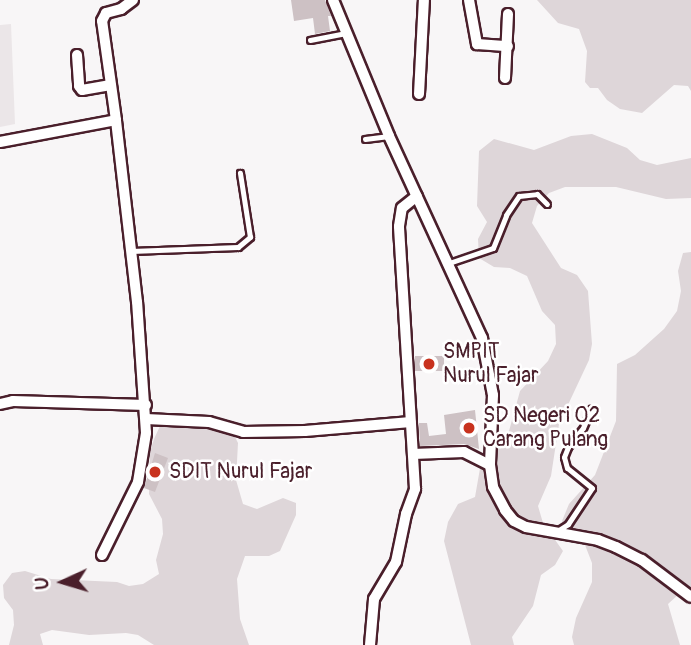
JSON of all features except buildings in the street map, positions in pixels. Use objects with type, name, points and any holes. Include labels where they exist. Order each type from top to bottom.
[{"type":"street","points":[[102,555],[138,482],[145,450],[146,405],[103,16],[133,0]]},
{"type":"street","points":[[334,0],[389,136],[482,338],[490,368],[494,418],[490,465],[493,487],[514,521],[526,527],[598,540],[616,547],[642,560],[691,597]]},
{"type":"street","points":[[419,94],[424,0]]},
{"type":"street","points":[[469,0],[477,44],[508,46]]},
{"type":"street","points":[[505,78],[508,14]]},
{"type":"street","points":[[77,55],[79,86],[82,90],[111,85]]},
{"type":"street","points":[[0,142],[116,120]]},
{"type":"street","points":[[370,645],[374,599],[396,562],[405,514],[413,496],[414,454],[401,310],[399,226],[402,208],[417,196]]},
{"type":"street","points":[[0,404],[13,401],[146,405]]},
{"type":"street","points":[[146,418],[209,422],[243,432],[305,431],[411,422]]},
{"type":"street","points":[[414,454],[464,452],[490,465]]},
{"type":"lane","points":[[310,40],[346,33]]},
{"type":"lane","points":[[365,139],[389,136]]},
{"type":"lane","points":[[131,251],[238,247],[250,236],[240,173]]},
{"type":"lane","points":[[449,263],[493,248],[506,215],[519,196],[537,194],[547,204]]},
{"type":"lane","points":[[555,533],[568,524],[592,488],[567,468],[564,457],[568,447],[583,428],[591,408]]},
{"type":"shaded area","points":[[537,0],[691,0],[691,91],[688,86],[674,85],[642,113],[620,109],[607,100],[598,88],[590,88],[585,82],[587,51],[579,29],[558,23]]},
{"type":"shaded area","points":[[11,24],[15,124],[0,127],[0,25]]},
{"type":"shaded area","points":[[592,134],[627,148],[640,160],[657,165],[691,158],[691,198],[666,199],[616,187],[565,187],[549,193],[537,206],[532,223],[561,268],[577,275],[588,291],[592,344],[589,360],[559,424],[551,476],[538,506],[543,523],[563,551],[555,565],[541,575],[533,606],[512,637],[514,645],[471,645],[444,541],[448,522],[458,504],[475,497],[482,457],[509,431],[520,391],[548,361],[556,344],[555,325],[542,311],[527,276],[510,268],[494,267],[479,258],[478,239],[487,222],[477,206],[479,151],[494,139],[534,150],[571,136]]},
{"type":"shaded area","points":[[691,252],[691,592],[680,593],[668,604],[680,645],[574,645],[572,637],[576,618],[592,582],[592,563],[585,545],[568,539],[562,521],[569,504],[595,475],[616,421],[617,364],[635,355],[664,329],[677,311],[681,291],[678,271],[683,253]]},
{"type":"shaded area","points":[[213,415],[226,419],[238,443],[236,480],[243,504],[257,509],[283,498],[296,503],[296,515],[280,551],[269,556],[245,556],[237,579],[240,619],[249,645],[154,645],[138,635],[126,633],[89,635],[52,630],[40,634],[43,645],[9,645],[14,625],[13,610],[4,598],[3,585],[12,573],[25,571],[51,579],[117,582],[129,586],[143,584],[159,574],[156,560],[163,534],[162,519],[149,494],[150,452],[154,439],[160,426],[172,418]]},
{"type":"place","name":"SMPIT Nurul Fajar","points":[[429,364]]},
{"type":"place","name":"SD Negeri 02 Carang Pulang","points":[[469,428]]},
{"type":"place","name":"SDIT Nurul Fajar","points":[[155,472]]}]
